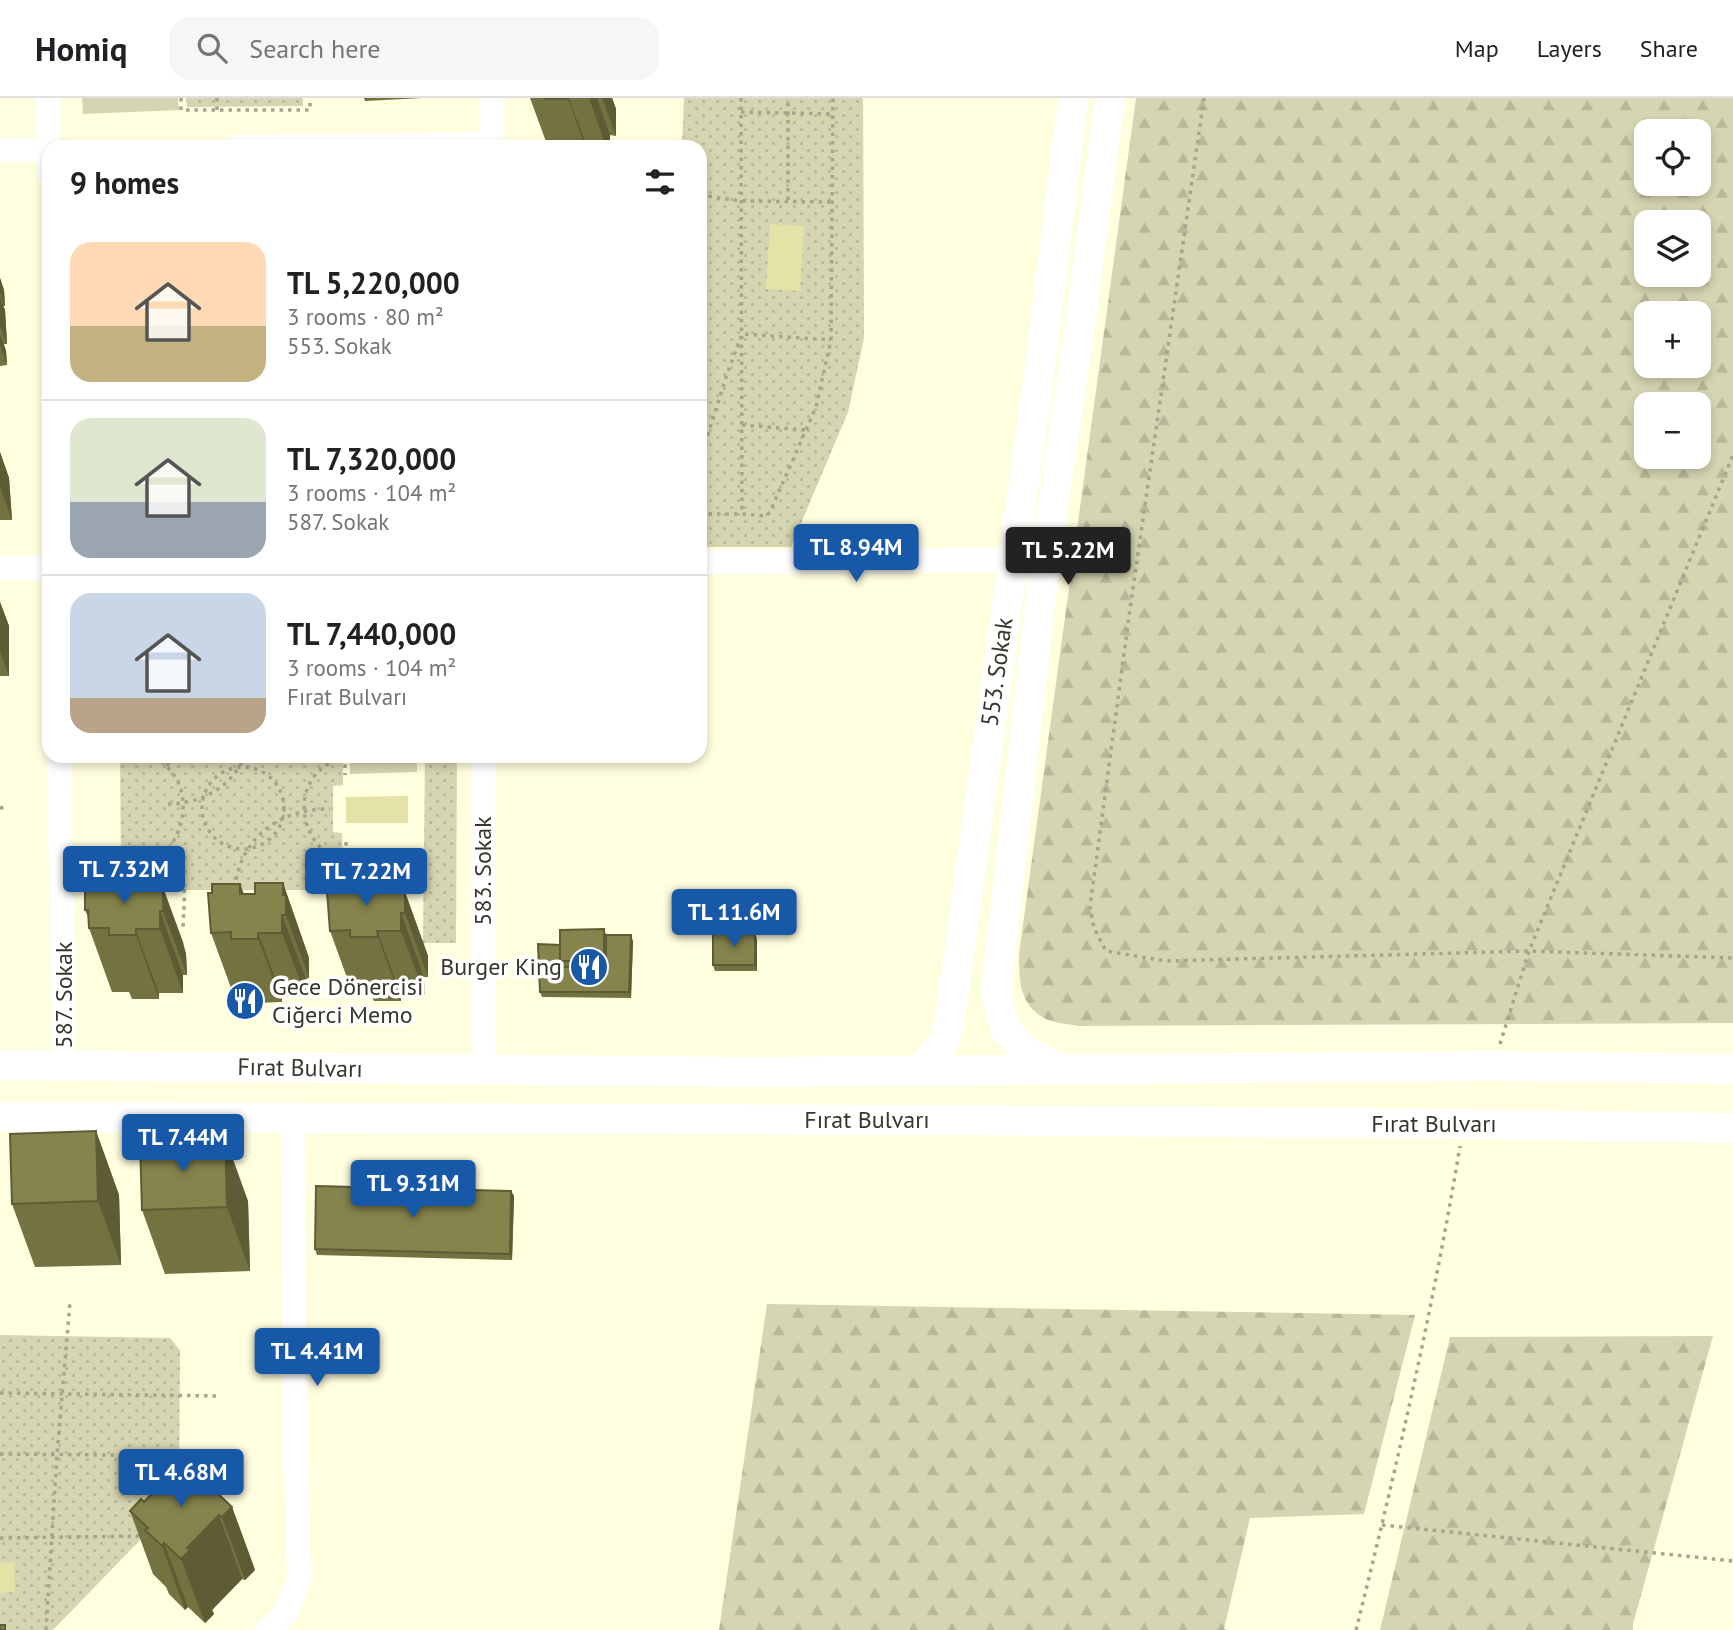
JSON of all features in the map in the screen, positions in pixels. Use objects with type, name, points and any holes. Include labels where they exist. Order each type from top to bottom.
[{"type":"main road","name":"553. Sokak","points":[[920,1070],[944,1041],[950,1020],[1042,352],[1073,98]]},
{"type":"main road","points":[[1063,1070],[1029,1053],[1006,1031],[996,991],[1045,560],[1110,98]]},
{"type":"main road","name":"Fırat Bulvarı","points":[[0,1065],[765,1072],[1493,1066],[1733,1069]]},
{"type":"main road","name":"Fırat Bulvarı","points":[[0,1117],[1464,1124],[1733,1128]]},
{"type":"street","points":[[48,98],[49,140]]},
{"type":"street","points":[[491,98],[491,140]]},
{"type":"street","points":[[0,150],[42,149]]},
{"type":"street","points":[[707,562],[1012,560]]},
{"type":"street","points":[[0,568],[42,568]]},
{"type":"street","name":"587. Sokak","points":[[59,763],[64,1066]]},
{"type":"street","name":"583. Sokak","points":[[483,763],[483,1070]]},
{"type":"street","points":[[268,1630],[286,1613],[299,1579],[293,1118]]},
{"type":"path","points":[[181,98],[181,110],[310,110],[310,98]]},
{"type":"path","points":[[217,98],[217,110]]},
{"type":"path","points":[[741,98],[742,514]]},
{"type":"path","points":[[788,98],[788,200]]},
{"type":"path","points":[[707,514],[766,516],[816,407],[831,340],[833,98]]},
{"type":"path","points":[[1204,98],[1090,907],[1094,928],[1106,951],[1166,961],[1529,951],[1733,958]]},
{"type":"path","points":[[741,112],[833,114]]},
{"type":"path","points":[[707,196],[741,201],[832,202]]},
{"type":"path","points":[[742,334],[831,340]]},
{"type":"path","points":[[707,439],[742,334]]},
{"type":"path","points":[[742,425],[806,430]]},
{"type":"path","points":[[1493,1066],[1529,951],[1733,455]]},
{"type":"path","points":[[108,881],[152,865],[166,852],[180,827],[182,794],[177,780],[163,763]]},
{"type":"path","points":[[168,804],[183,804],[203,798],[230,779],[242,763]]},
{"type":"path","points":[[328,763],[309,784],[304,809],[309,830],[316,842],[328,854],[347,862]]},
{"type":"path","points":[[345,763],[345,775]]},
{"type":"path","points":[[240,766],[264,771],[275,780],[285,805],[278,832],[268,842],[247,849],[229,847],[217,840],[208,830],[203,818],[203,798],[212,780],[223,771],[240,766]]},
{"type":"path","points":[[0,808],[8,807]]},
{"type":"path","points":[[235,892],[247,849],[264,830],[284,816],[304,809],[330,809]]},
{"type":"path","points":[[346,842],[347,897]]},
{"type":"path","points":[[166,852],[177,862],[183,873],[183,927]]},
{"type":"path","points":[[1356,1630],[1382,1525],[1445,1236],[1464,1124]]},
{"type":"path","points":[[46,1630],[70,1303]]},
{"type":"path","points":[[0,1393],[219,1396]]},
{"type":"path","points":[[0,1454],[216,1456]]},
{"type":"path","points":[[1382,1525],[1733,1560]]},
{"type":"path","points":[[0,1538],[149,1536]]},
{"type":"green space","points":[[82,98],[178,98],[179,110],[83,114]]},
{"type":"green space","points":[[186,98],[303,98],[303,106],[187,107]]},
{"type":"green space","points":[[684,98],[863,98],[864,338],[848,412],[791,547],[707,547],[707,140],[682,140]]},
{"type":"green space","points":[[1136,98],[1733,98],[1733,1023],[1078,1026],[1048,1020],[1036,1012],[1025,998],[1020,982],[1019,954]]},
{"type":"green space","points":[[120,763],[343,763],[343,785],[333,786],[333,832],[342,833],[343,890],[144,890],[132,882],[121,864]]},
{"type":"green space","points":[[350,763],[417,763],[417,772],[350,774]]},
{"type":"green space","points":[[425,763],[457,763],[456,943],[423,943]]},
{"type":"green space","points":[[416,850],[416,887],[351,889],[350,852]]},
{"type":"green space","points":[[767,1304],[1415,1315],[1364,1514],[1250,1518],[1224,1629],[1228,1630],[719,1630]]},
{"type":"green space","points":[[0,1335],[170,1338],[180,1350],[179,1491],[175,1504],[53,1630],[0,1630]]},
{"type":"green space","points":[[1713,1336],[1633,1630],[1380,1630],[1450,1337]]},
{"type":"shaded area","points":[[770,224],[804,226],[800,291],[766,289]]},
{"type":"shaded area","points":[[408,796],[408,823],[346,823],[346,797]]},
{"type":"shaded area","points":[[14,1562],[15,1592],[0,1593],[0,1563]]},
{"type":"building","points":[[132,879],[160,879],[163,911],[160,911],[160,929],[136,929],[136,935],[109,935],[109,928],[89,928],[85,890],[89,889],[89,880],[117,880],[117,890],[132,890]]},
{"type":"building","points":[[374,881],[401,881],[402,893],[405,893],[405,913],[401,913],[401,931],[377,931],[378,937],[350,937],[350,930],[330,931],[327,891],[331,892],[331,882],[359,882],[359,892],[374,892]]},
{"type":"building","points":[[255,883],[283,883],[286,915],[282,915],[282,933],[258,933],[258,939],[231,939],[231,932],[211,933],[208,893],[212,893],[212,884],[240,884],[240,894],[255,894]]},
{"type":"building","points":[[604,929],[604,961],[560,961],[560,930]]},
{"type":"building","points":[[713,933],[755,933],[755,965],[713,965]]},
{"type":"building","points":[[606,935],[631,935],[629,992],[540,992],[538,944],[560,945],[562,967],[606,967]]},
{"type":"building","points":[[96,1131],[98,1201],[12,1204],[10,1134]]},
{"type":"building","points":[[225,1137],[227,1207],[142,1210],[140,1140]]},
{"type":"building","points":[[316,1186],[511,1191],[510,1254],[315,1249]]},
{"type":"building","points":[[181,1459],[199,1476],[202,1473],[218,1488],[215,1491],[232,1507],[222,1517],[219,1515],[187,1548],[190,1550],[181,1559],[145,1530],[148,1528],[130,1511],[141,1499],[144,1502],[173,1472],[170,1470]]},
{"type":"place","name":"Burger King","points":[[589,967]]},
{"type":"place","name":"Gece Dönercisi Ciğerci Memo","points":[[245,1001]]}]
